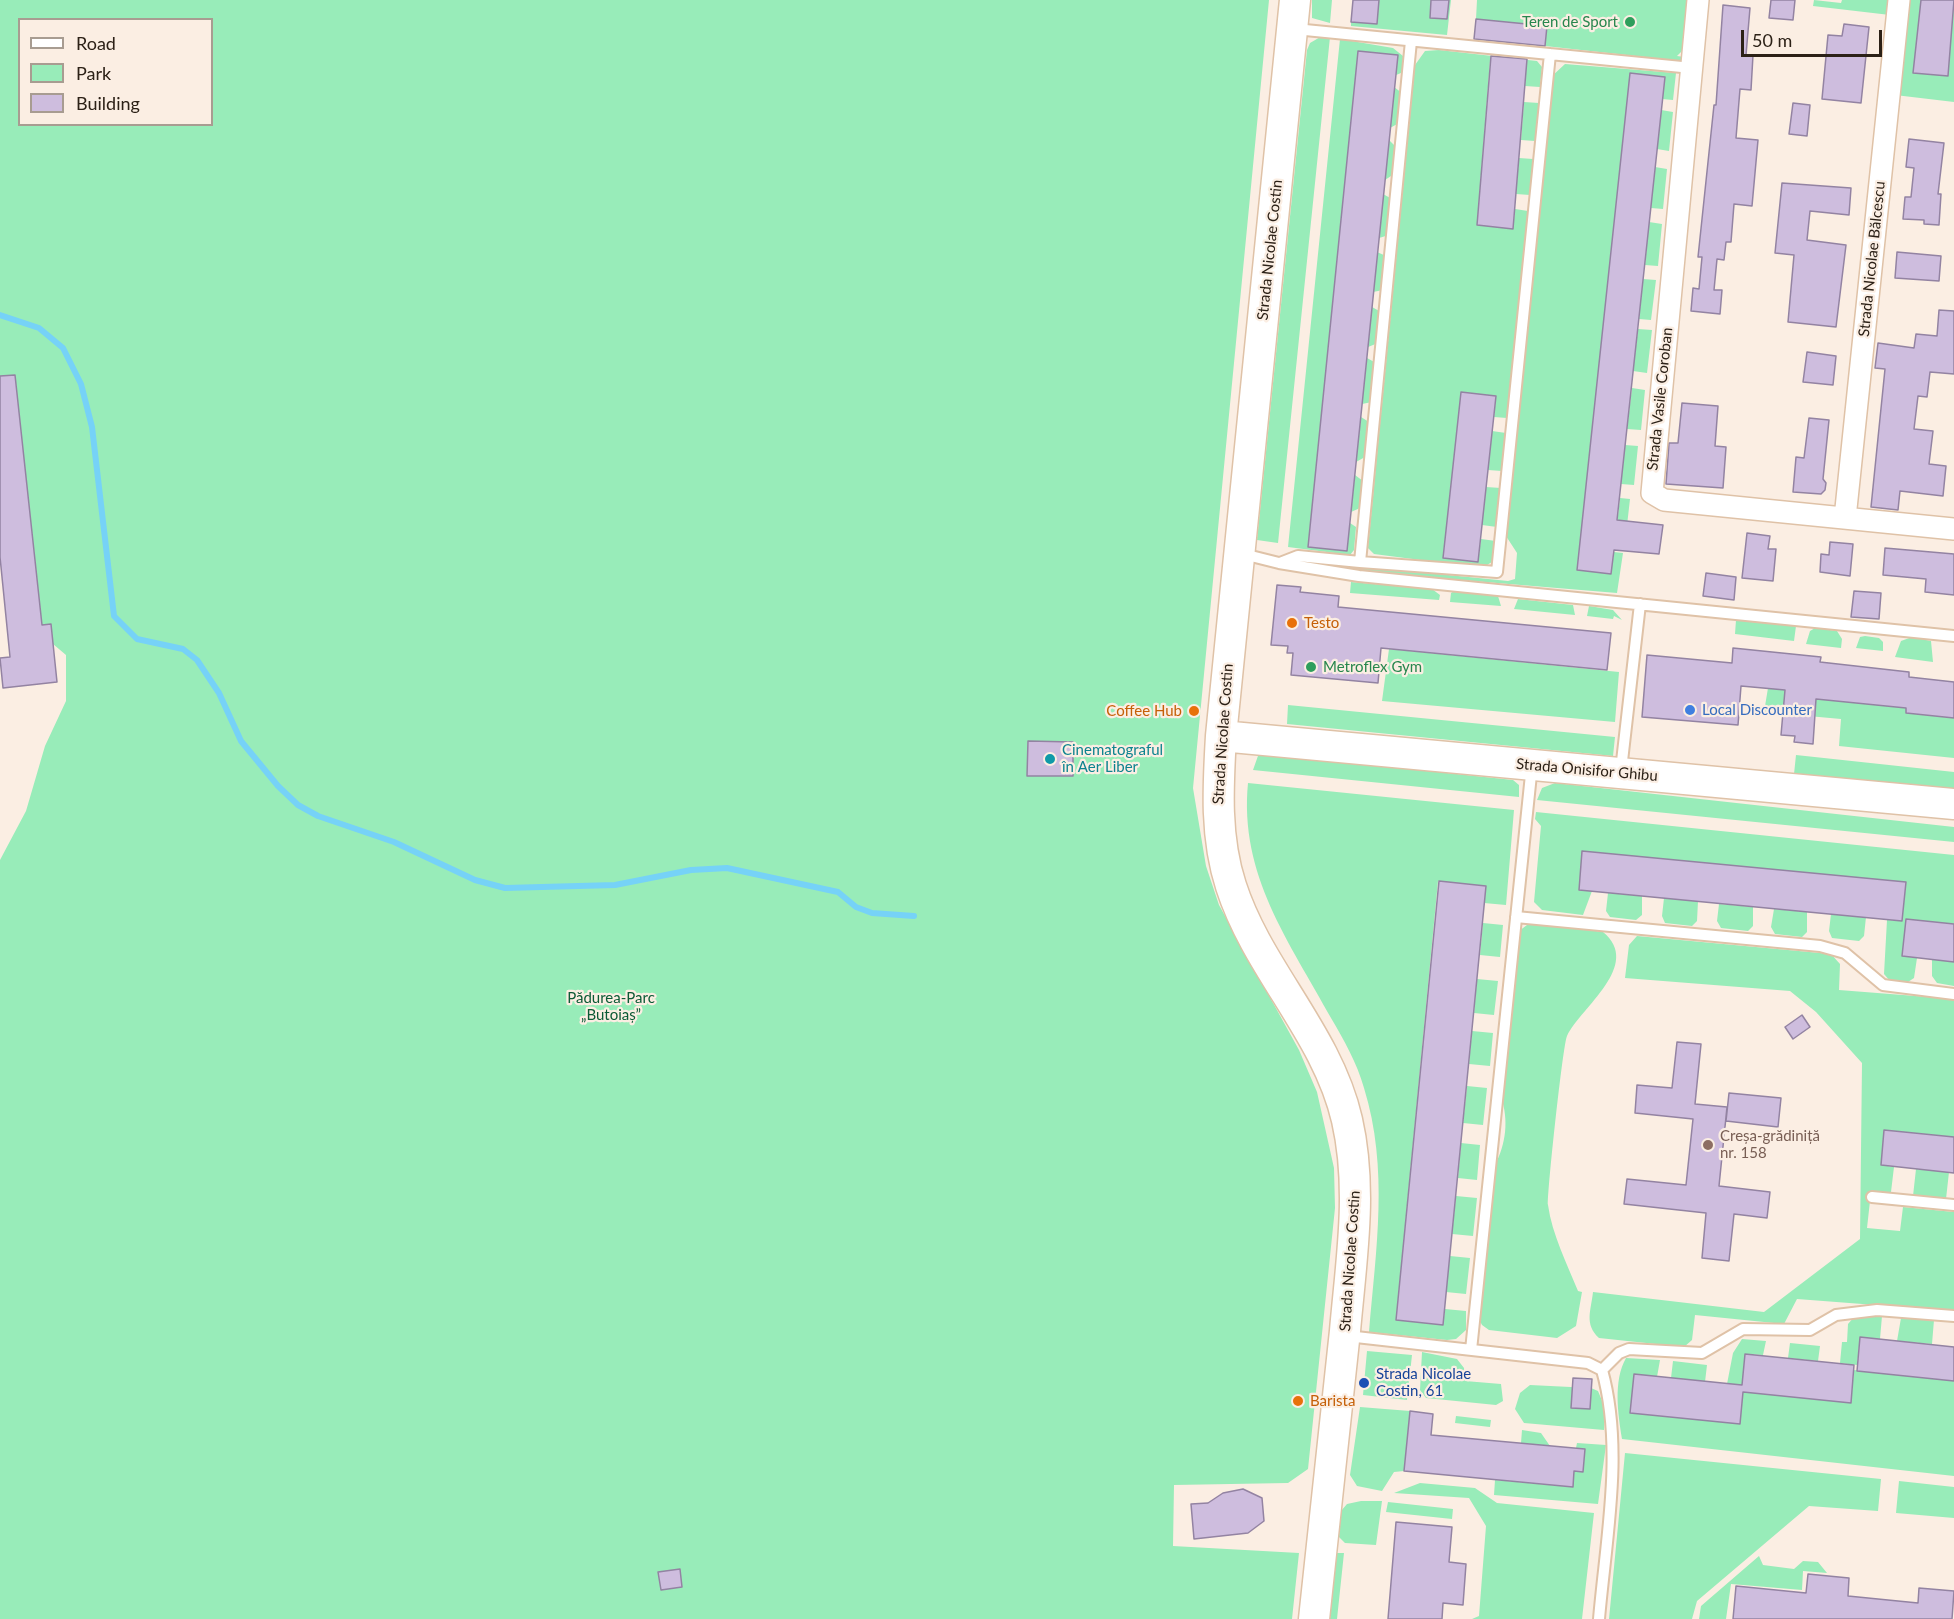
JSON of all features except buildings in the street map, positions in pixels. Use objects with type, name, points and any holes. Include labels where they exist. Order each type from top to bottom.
[{"type":"main road","name":"Strada Nicolae Costin","points":[[1293,15],[1221,736],[1218,822],[1231,887],[1257,942],[1326,1061],[1347,1119],[1354,1164],[1356,1197],[1344,1336],[1314,1619]]},
{"type":"main road","name":"Strada Onisifor Ghibu","points":[[1221,736],[1954,804]]},
{"type":"street","name":"Strada Vasile Coroban","points":[[1698,0],[1652,493],[1664,500],[1954,528]]},
{"type":"street","name":"Strada Nicolae Bălcescu","points":[[1845,518],[1899,0]]},
{"type":"lane","points":[[1293,15],[1412,41],[1692,68]]},
{"type":"lane","points":[[1360,562],[1412,41]]},
{"type":"lane","points":[[1279,563],[1298,556],[1497,572],[1550,54]]},
{"type":"lane","points":[[1239,553],[1279,563],[1359,576],[1954,636]]},
{"type":"lane","points":[[1621,774],[1640,604]]},
{"type":"lane","points":[[1471,1350],[1532,765]]},
{"type":"lane","points":[[1516,916],[1820,946],[1845,953],[1883,985],[1954,994]]},
{"type":"lane","points":[[1872,1197],[1954,1205]]},
{"type":"lane","points":[[1602,1370],[1619,1353],[1629,1348],[1702,1353],[1743,1329],[1810,1330],[1836,1315],[1877,1310],[1954,1316]]},
{"type":"lane","points":[[1344,1336],[1588,1363],[1602,1370],[1610,1397],[1614,1443],[1599,1619]]},
{"type":"green space","name":"Pădurea-Parc „Butoiaș”","points":[[0,0],[1269,0],[1193,788],[1206,866],[1219,905],[1299,1050],[1317,1092],[1334,1168],[1335,1208],[1308,1469],[1288,1483],[1174,1485],[1173,1546],[1299,1553],[1292,1619],[0,1619],[0,860],[26,811],[45,746],[66,701],[66,655],[53,644],[51,625],[42,625],[15,375],[0,376]]},
{"type":"green space","points":[[1312,0],[1332,0],[1330,23],[1312,18]]},
{"type":"green space","points":[[1379,0],[1451,0],[1447,35],[1351,26],[1351,22],[1376,24]]},
{"type":"green space","name":"Teren de Sport","points":[[1477,0],[1689,0],[1685,48],[1677,56],[1685,57],[1681,61],[1545,46],[1547,26],[1476,19]]},
{"type":"green space","points":[[1814,0],[1841,3],[1842,0],[1891,0],[1890,15],[1813,6]]},
{"type":"green space","points":[[1907,0],[1954,0],[1954,102],[1895,95]]},
{"type":"green space","points":[[1322,36],[1330,37],[1278,543],[1257,540],[1307,50],[1310,43]]},
{"type":"green space","points":[[1340,39],[1393,48],[1403,56],[1405,63],[1401,73],[1396,75],[1397,55],[1358,51],[1308,547],[1347,551],[1350,523],[1356,527],[1354,550],[1350,555],[1288,547]]},
{"type":"green space","points":[[1439,50],[1537,61],[1542,67],[1540,87],[1525,86],[1526,64],[1490,61],[1477,225],[1513,228],[1515,209],[1528,211],[1507,418],[1494,417],[1496,396],[1461,392],[1443,558],[1478,562],[1481,539],[1496,541],[1492,562],[1482,568],[1374,554],[1368,548],[1415,65],[1425,51]]},
{"type":"green space","points":[[1565,64],[1676,73],[1673,100],[1662,99],[1577,570],[1611,574],[1614,552],[1623,553],[1617,593],[1353,571],[1299,564],[1299,560],[1508,581],[1515,579],[1517,553],[1506,536],[1551,77]]},
{"type":"green space","points":[[1394,87],[1402,93],[1399,123],[1390,128]]},
{"type":"green space","points":[[1524,102],[1539,103],[1535,141],[1521,140]]},
{"type":"green space","points":[[1661,110],[1673,112],[1669,151],[1657,149]]},
{"type":"green space","points":[[1389,140],[1397,148],[1394,174],[1385,180]]},
{"type":"green space","points":[[1519,158],[1533,159],[1530,195],[1516,194]]},
{"type":"green space","points":[[1655,167],[1667,169],[1663,209],[1651,208]]},
{"type":"green space","points":[[1383,194],[1392,199],[1389,235],[1379,238]]},
{"type":"green space","points":[[1649,222],[1662,224],[1658,266],[1645,265]]},
{"type":"green space","points":[[1377,252],[1386,256],[1383,290],[1373,292]]},
{"type":"green space","points":[[1643,279],[1656,280],[1651,320],[1639,319]]},
{"type":"green space","points":[[1372,307],[1381,312],[1378,343],[1368,347]]},
{"type":"green space","points":[[1638,329],[1652,330],[1647,373],[1633,371]]},
{"type":"green space","points":[[1367,358],[1376,363],[1372,402],[1362,404]]},
{"type":"green space","points":[[1632,388],[1645,390],[1641,430],[1627,429]]},
{"type":"green space","points":[[1361,417],[1369,422],[1365,457],[1356,462]]},
{"type":"green space","points":[[1492,431],[1506,433],[1502,471],[1488,470]]},
{"type":"green space","points":[[1625,445],[1638,446],[1634,485],[1621,484]]},
{"type":"green space","points":[[1355,475],[1363,481],[1360,508],[1351,512]]},
{"type":"green space","points":[[1486,487],[1501,488],[1497,527],[1482,525]]},
{"type":"green space","points":[[1620,498],[1630,499],[1625,543],[1615,542]]},
{"type":"green space","points":[[1351,582],[1432,589],[1440,595],[1439,600],[1350,593]]},
{"type":"green space","points":[[1454,591],[1498,596],[1501,606],[1450,602],[1451,593]]},
{"type":"green space","points":[[1518,599],[1573,605],[1575,615],[1514,609]]},
{"type":"green space","points":[[1589,606],[1613,610],[1622,620],[1614,616],[1613,619],[1587,616]]},
{"type":"green space","points":[[1736,620],[1796,626],[1794,641],[1735,634]]},
{"type":"green space","points":[[1815,628],[1837,631],[1842,639],[1841,648],[1806,644],[1810,631]]},
{"type":"green space","points":[[1860,637],[1879,638],[1883,642],[1883,651],[1856,648]]},
{"type":"green space","points":[[1912,637],[1931,641],[1933,662],[1895,657],[1901,641]]},
{"type":"green space","points":[[1389,649],[1619,672],[1615,722],[1382,701]]},
{"type":"green space","points":[[1768,688],[1818,694],[1818,699],[1906,708],[1906,713],[1954,718],[1954,758],[1839,746],[1841,719],[1764,712]]},
{"type":"green space","points":[[1288,705],[1615,737],[1613,756],[1287,724]]},
{"type":"green space","points":[[1259,753],[1513,780],[1519,785],[1519,797],[1253,770]]},
{"type":"green space","points":[[1796,755],[1954,772],[1954,789],[1794,774]]},
{"type":"green space","points":[[1248,783],[1514,810],[1506,905],[1484,903],[1486,886],[1438,881],[1396,1320],[1443,1325],[1445,1309],[1466,1311],[1466,1330],[1456,1339],[1369,1332],[1378,1209],[1378,1179],[1372,1118],[1354,1061],[1284,934],[1259,877],[1251,848],[1247,816]]},
{"type":"green space","points":[[1555,783],[1954,827],[1954,842],[1537,800],[1542,788]]},
{"type":"green space","points":[[1536,812],[1954,855],[1954,924],[1906,919],[1903,956],[1917,958],[1914,978],[1908,982],[1890,981],[1884,974],[1887,920],[1902,921],[1906,883],[1582,852],[1579,890],[1592,891],[1583,915],[1542,910],[1534,902],[1541,826],[1535,819]]},
{"type":"green space","points":[[1608,893],[1642,896],[1642,915],[1636,920],[1610,917],[1606,911]]},
{"type":"green space","points":[[1664,898],[1698,901],[1697,921],[1692,926],[1665,923],[1662,916]]},
{"type":"green space","points":[[1719,904],[1753,907],[1753,926],[1748,931],[1721,928],[1717,921]]},
{"type":"green space","points":[[1774,909],[1807,912],[1807,932],[1802,937],[1775,934],[1771,927]]},
{"type":"green space","points":[[1831,914],[1866,917],[1864,936],[1859,941],[1832,938],[1829,931]]},
{"type":"green space","points":[[1531,922],[1603,932],[1614,945],[1616,958],[1613,972],[1605,986],[1574,1025],[1567,1036],[1565,1045],[1548,1205],[1560,1249],[1578,1291],[1582,1292],[1576,1326],[1557,1338],[1489,1330],[1482,1325],[1479,1319],[1495,1165],[1502,1149],[1506,1123],[1501,1097],[1519,931]]},
{"type":"green space","points":[[1483,923],[1503,925],[1500,957],[1480,955]]},
{"type":"green space","points":[[1637,936],[1831,954],[1840,964],[1839,990],[1954,999],[1954,1137],[1884,1130],[1881,1165],[1894,1167],[1891,1192],[1871,1192],[1867,1228],[1900,1231],[1903,1207],[1954,1212],[1954,1311],[1797,1299],[1784,1324],[1695,1315],[1692,1340],[1684,1347],[1599,1338],[1594,1333],[1590,1322],[1593,1292],[1764,1312],[1860,1239],[1862,1063],[1816,1012],[1790,991],[1625,978],[1629,945]]},
{"type":"green space","points":[[1932,959],[1954,962],[1954,986],[1937,983],[1932,976]]},
{"type":"green space","points":[[1477,979],[1498,981],[1494,1015],[1474,1013]]},
{"type":"green space","points":[[1472,1031],[1493,1033],[1490,1066],[1469,1064]]},
{"type":"green space","points":[[1467,1086],[1487,1088],[1483,1125],[1463,1123]]},
{"type":"green space","points":[[1461,1143],[1480,1145],[1477,1180],[1458,1178]]},
{"type":"green space","points":[[1916,1169],[1949,1172],[1946,1199],[1913,1196]]},
{"type":"green space","points":[[1456,1196],[1477,1198],[1473,1236],[1452,1234]]},
{"type":"green space","points":[[1450,1256],[1470,1258],[1466,1294],[1446,1292]]},
{"type":"green space","points":[[1882,1316],[1880,1339],[1860,1338],[1857,1365],[1840,1363],[1842,1342],[1847,1342],[1848,1324],[1854,1317]]},
{"type":"green space","points":[[1901,1318],[1934,1320],[1932,1344],[1897,1341]]},
{"type":"green space","points":[[1742,1339],[1766,1341],[1763,1355],[1745,1354],[1742,1385],[1727,1384],[1733,1353]]},
{"type":"green space","points":[[1790,1343],[1820,1346],[1818,1361],[1788,1358]]},
{"type":"green space","points":[[1367,1351],[1412,1355],[1407,1400],[1363,1395]]},
{"type":"green space","points":[[1422,1352],[1457,1359],[1464,1368],[1465,1381],[1501,1384],[1503,1401],[1496,1405],[1426,1398],[1420,1390]]},
{"type":"green space","points":[[1626,1358],[1660,1360],[1657,1377],[1634,1375],[1631,1413],[1743,1392],[1851,1402],[1854,1370],[1954,1381],[1954,1476],[1622,1439],[1618,1387]]},
{"type":"green space","points":[[1673,1361],[1707,1365],[1705,1382],[1671,1378]]},
{"type":"green space","points":[[1530,1385],[1591,1388],[1598,1391],[1605,1408],[1604,1430],[1524,1423],[1515,1409],[1520,1393]]},
{"type":"green space","points":[[1360,1407],[1410,1411],[1404,1471],[1394,1472],[1382,1491],[1357,1486],[1350,1475]]},
{"type":"green space","points":[[1456,1416],[1491,1420],[1490,1427],[1455,1423]]},
{"type":"green space","points":[[1522,1430],[1541,1433],[1550,1446],[1521,1443]]},
{"type":"green space","points":[[1577,1443],[1606,1445],[1598,1504],[1494,1495],[1495,1480],[1572,1487],[1574,1471],[1583,1472],[1585,1449],[1576,1448]]},
{"type":"green space","points":[[1625,1453],[1881,1479],[1878,1511],[1809,1506],[1697,1601],[1692,1619],[1609,1619]]},
{"type":"green space","points":[[1899,1481],[1954,1487],[1954,1518],[1896,1513]]},
{"type":"green space","points":[[1420,1483],[1475,1488],[1497,1503],[1594,1513],[1582,1619],[1472,1619],[1479,1616],[1486,1526],[1469,1498],[1394,1493]]},
{"type":"green space","points":[[1382,1501],[1376,1545],[1345,1543],[1339,1537],[1341,1511],[1347,1504]]},
{"type":"green space","points":[[1388,1502],[1453,1509],[1452,1519],[1386,1512]]},
{"type":"green space","points":[[1337,1553],[1344,1553],[1337,1619],[1330,1619]]},
{"type":"green space","points":[[1759,1556],[1763,1565],[1794,1569],[1803,1561],[1818,1562],[1827,1573],[1803,1571],[1802,1590],[1731,1584],[1726,1619],[1699,1619],[1701,1606]]},
{"type":"waterway","points":[[0,315],[39,328],[63,348],[81,384],[92,427],[114,616],[137,639],[183,649],[197,660],[219,693],[241,741],[278,786],[298,805],[318,816],[394,842],[475,880],[505,888],[615,885],[691,870],[727,868],[838,892],[856,907],[872,913],[914,916]]},
{"type":"place","name":"Teren de Sport","points":[[1630,22]]},
{"type":"place","name":"Testo","points":[[1292,623]]},
{"type":"place","name":"Metroflex Gym","points":[[1311,667]]},
{"type":"place","name":"Local Discounter","points":[[1690,710]]},
{"type":"place","name":"Coffee Hub","points":[[1194,711]]},
{"type":"place","name":"Cinematograful în Aer Liber","points":[[1050,759]]},
{"type":"place","name":"Creșa-grădiniță nr. 158","points":[[1708,1145]]},
{"type":"place","name":"Strada Nicolae Costin, 61","points":[[1364,1383]]},
{"type":"place","name":"Barista","points":[[1298,1401]]}]
